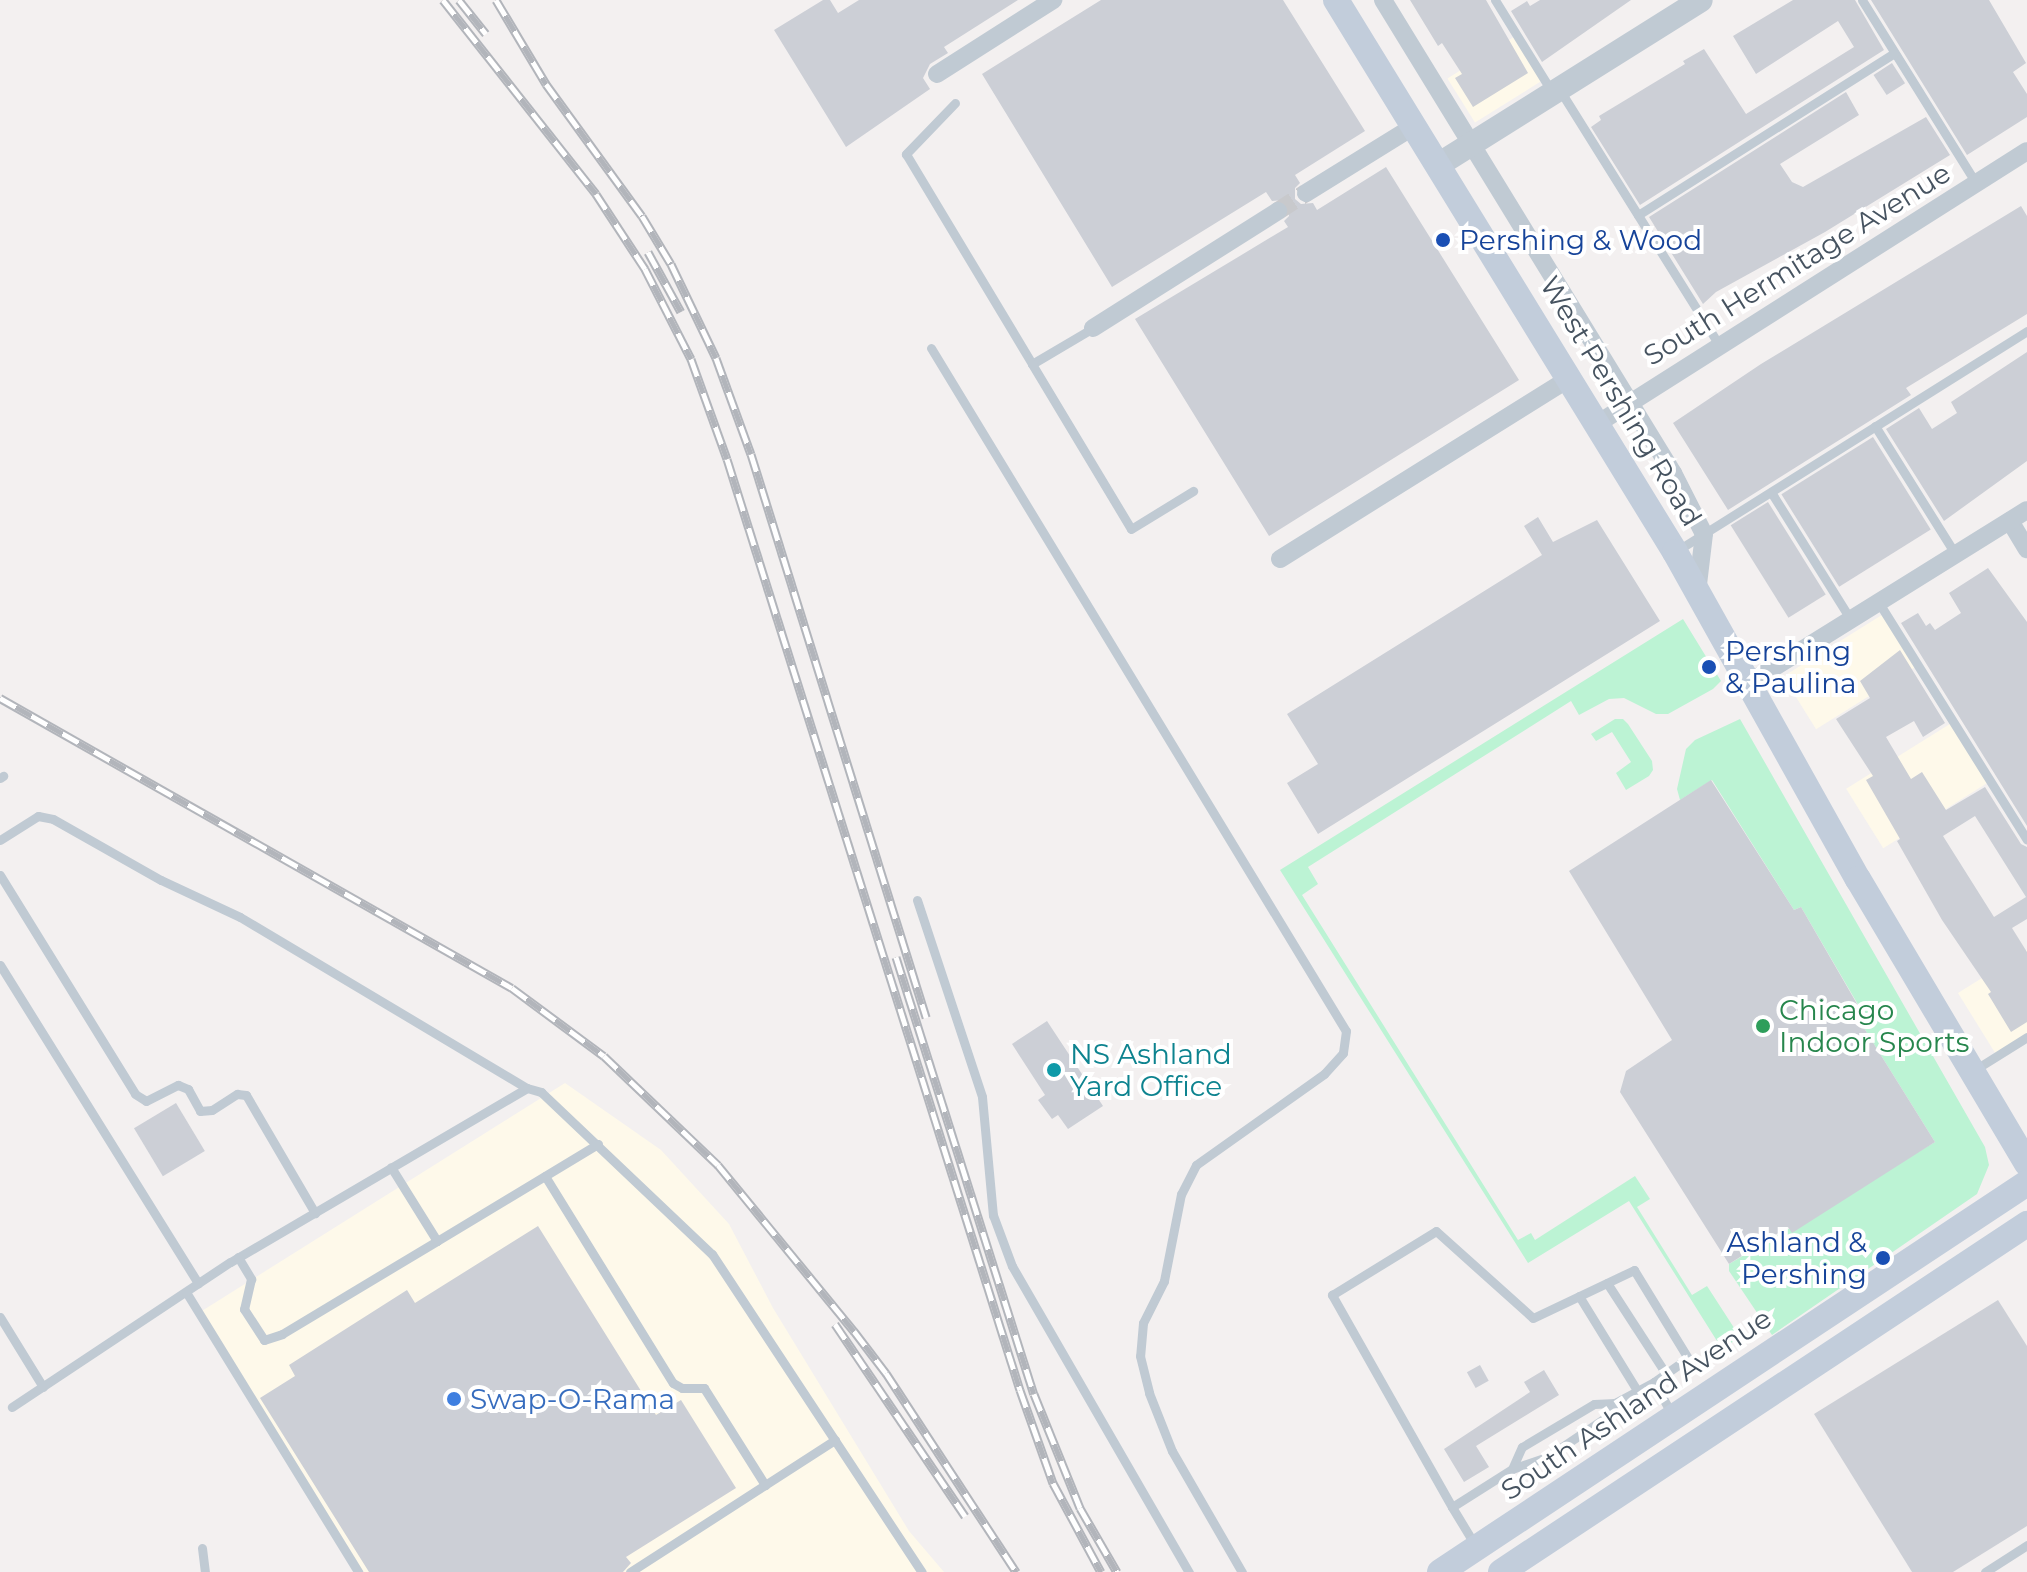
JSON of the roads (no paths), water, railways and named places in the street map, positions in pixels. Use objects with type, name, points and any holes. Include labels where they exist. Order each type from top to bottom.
[{"type":"main road","name":"West Pershing Road","points":[[1336,0],[1675,552],[2027,1164]]},
{"type":"main road","name":"South Ashland Avenue","points":[[1440,1572],[2027,1183]]},
{"type":"main road","points":[[1501,1572],[2027,1224]]},
{"type":"street","points":[[937,74],[1053,0]]},
{"type":"street","name":"West Pershing Road","points":[[1383,0],[1631,402],[1704,534],[1697,593]]},
{"type":"street","points":[[1438,165],[1701,0]]},
{"type":"street","points":[[1306,193],[1414,126]]},
{"type":"street","name":"South Hermitage Avenue","points":[[1597,424],[2027,151]]},
{"type":"street","points":[[1093,328],[1278,211]]},
{"type":"street","points":[[1280,559],[1570,378]]},
{"type":"street","points":[[1749,683],[2027,510]]},
{"type":"street","points":[[2010,521],[2027,549]]},
{"type":"lane","points":[[1495,0],[1638,215],[1720,346]]},
{"type":"lane","points":[[1862,0],[1976,183]]},
{"type":"lane","points":[[1638,215],[1894,53]]},
{"type":"lane","points":[[955,103],[906,154],[1131,529],[1193,491]]},
{"type":"lane","points":[[1032,364],[1093,328]]},
{"type":"lane","points":[[1675,552],[2027,331]]},
{"type":"lane","points":[[931,348],[1346,1031],[1343,1053],[1324,1074],[1196,1165],[1181,1194],[1164,1281],[1143,1323],[1140,1356],[1149,1393],[1172,1451],[1242,1572]]},
{"type":"lane","points":[[1875,426],[1956,555]]},
{"type":"lane","points":[[1771,492],[1851,620]]},
{"type":"lane","points":[[1879,603],[2027,840]]},
{"type":"lane","points":[[0,840],[38,816],[53,819],[161,880],[240,917],[527,1088],[541,1092],[712,1254],[922,1572]]},
{"type":"lane","points":[[0,875],[135,1094],[146,1101],[178,1085],[188,1089],[200,1111],[212,1110],[237,1094],[246,1095],[315,1213]]},
{"type":"lane","points":[[917,900],[982,1097],[993,1215],[1012,1266],[1189,1572]]},
{"type":"lane","points":[[0,965],[198,1283]]},
{"type":"lane","points":[[1972,1072],[2027,1037]]},
{"type":"lane","points":[[12,1407],[238,1257],[527,1088]]},
{"type":"lane","points":[[238,1257],[251,1279],[244,1309],[264,1340],[282,1334],[598,1144]]},
{"type":"lane","points":[[391,1167],[437,1241]]},
{"type":"lane","points":[[545,1176],[673,1383],[682,1388],[704,1388],[765,1485]]},
{"type":"lane","points":[[1477,1548],[1332,1295],[1436,1231],[1533,1318],[1634,1270],[1688,1358],[1638,1392],[1615,1403],[1594,1404],[1522,1447],[1512,1469]]},
{"type":"lane","points":[[1607,1283],[1666,1374]]},
{"type":"lane","points":[[186,1292],[358,1572]]},
{"type":"lane","points":[[1579,1296],[1638,1392]]},
{"type":"lane","points":[[0,1317],[43,1387]]},
{"type":"lane","points":[[1654,1382],[1673,1417]]},
{"type":"lane","points":[[1452,1507],[1512,1469],[1547,1457],[1608,1416],[1615,1403]]},
{"type":"lane","points":[[630,1572],[835,1440]]},
{"type":"lane","points":[[1985,1572],[2027,1545]]},
{"type":"lane","points":[[202,1548],[207,1565],[205,1572]]},
{"type":"tunnel","points":[[1278,211],[1306,193]]},
{"type":"railway","points":[[443,0],[596,194],[645,269],[691,359],[727,459],[1020,1390],[1053,1483],[1101,1572]]},
{"type":"railway","points":[[459,0],[486,34]]},
{"type":"railway","points":[[496,0],[546,84],[642,216],[671,264],[716,358],[751,454],[926,1017]]},
{"type":"railway","points":[[648,252],[681,312]]},
{"type":"railway","points":[[0,698],[512,988],[604,1056],[718,1165],[854,1331],[886,1373],[1016,1572]]},
{"type":"railway","points":[[896,957],[1034,1394],[1080,1508],[1117,1572]]},
{"type":"railway","points":[[835,1324],[965,1516]]},
{"type":"place","name":"Pershing & Wood","points":[[1443,240]]},
{"type":"place","name":"Pershing & Paulina","points":[[1709,667]]},
{"type":"place","name":"Chicago Indoor Sports","points":[[1763,1026]]},
{"type":"place","name":"NS Ashland Yard Office","points":[[1054,1070]]},
{"type":"place","name":"Ashland & Pershing","points":[[1883,1258]]},
{"type":"place","name":"Swap-O-Rama","points":[[454,1399]]}]
